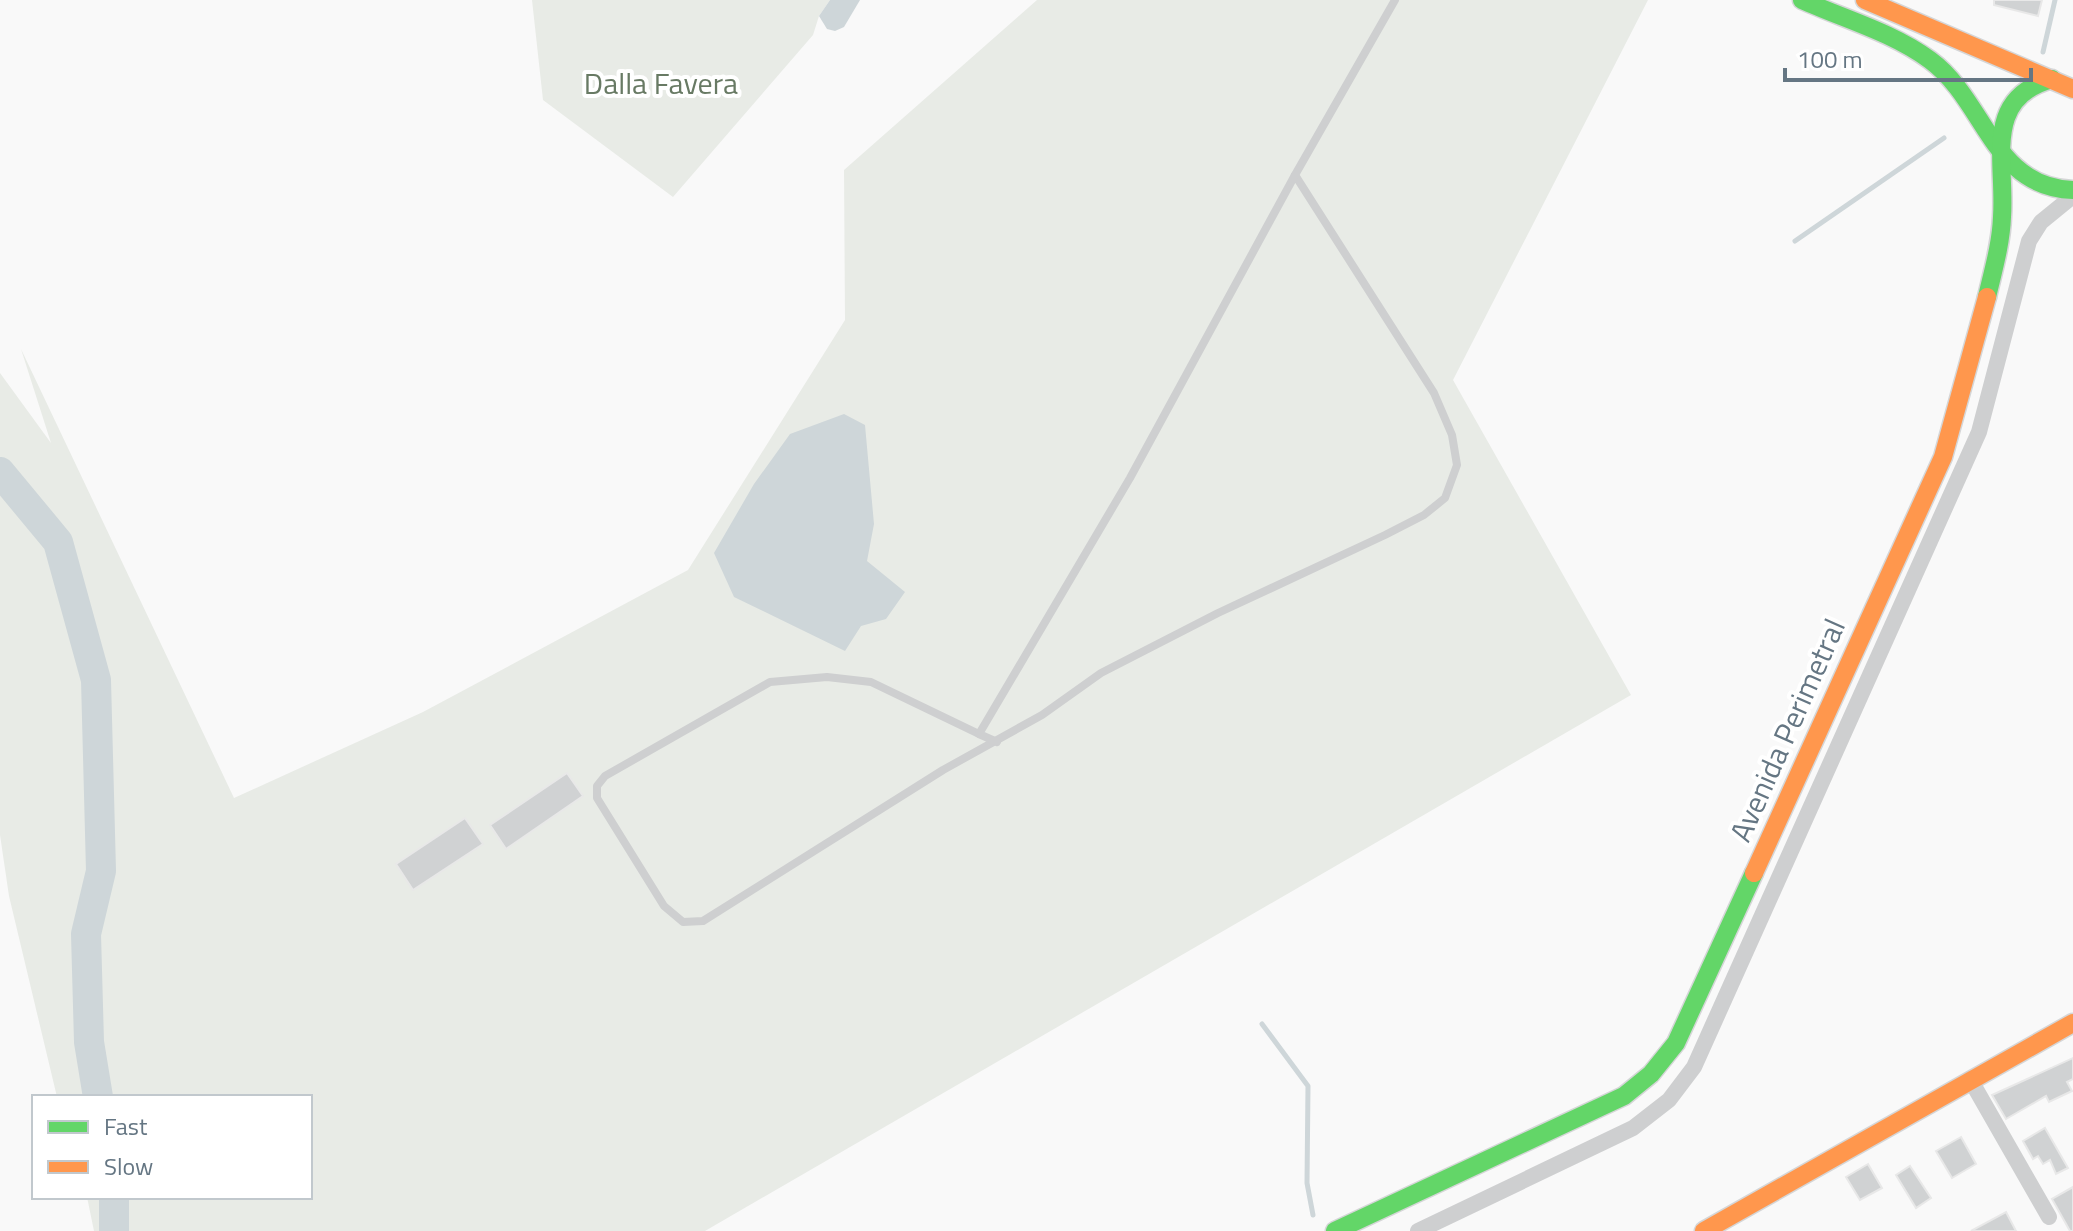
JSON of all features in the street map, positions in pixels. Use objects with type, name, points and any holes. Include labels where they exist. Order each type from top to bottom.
[{"type":"street","points":[[1802,0],[1939,66],[1956,84],[2019,174],[2030,183],[2073,193]]},
{"type":"street","points":[[1865,0],[2073,89]]},
{"type":"street","name":"Avenida Perimetral","points":[[1335,1231],[1624,1096],[1651,1074],[1676,1043],[1943,457],[1955,421],[2001,230],[2003,122],[2011,104],[2033,85],[2052,79]]},
{"type":"street","name":"Avenida Perimetral","points":[[1418,1231],[1633,1128],[1669,1100],[1694,1067],[1979,432],[2029,241],[2041,222],[2073,193]]},
{"type":"street","points":[[1704,1231],[2073,1023]]},
{"type":"street","points":[[1970,1079],[2049,1217]]},
{"type":"lane","points":[[979,734],[1130,478],[1295,175],[1395,0]]},
{"type":"lane","points":[[997,742],[871,682],[827,677],[770,682],[605,776],[597,786],[597,798],[664,906],[683,922],[703,921],[943,770],[997,742],[1101,673],[1218,613],[1385,535],[1424,515],[1445,498],[1457,465],[1452,435],[1434,393],[1295,175]]},
{"type":"green space","name":"Dalla Favera","points":[[532,0],[830,0],[819,16],[813,35],[673,197],[543,100]]},
{"type":"green space","points":[[1037,0],[1648,0],[1453,380],[1631,695],[705,1231],[94,1231],[87,1199],[312,1199],[312,1095],[57,1095],[9,896],[0,835],[0,373],[51,443],[21,349],[234,798],[423,712],[688,570],[845,320],[844,170]]},
{"type":"shaded area","points":[[830,0],[860,0],[844,27],[835,31],[827,29],[819,16]]},
{"type":"shaded area","points":[[844,414],[865,425],[874,524],[867,561],[905,592],[886,619],[861,626],[845,651],[734,597],[714,553],[754,484],[790,434]]},
{"type":"building","points":[[1994,0],[2042,0],[2038,16],[1994,5]]},
{"type":"building","points":[[567,773],[583,796],[506,849],[490,825]]},
{"type":"building","points":[[465,818],[483,844],[413,890],[396,864]]},
{"type":"building","points":[[2073,1058],[2073,1079],[2067,1082],[2072,1091],[2049,1102],[2046,1096],[2006,1119],[1992,1095]]},
{"type":"building","points":[[2045,1128],[2068,1168],[2056,1174],[2050,1160],[2043,1164],[2038,1156],[2033,1159],[2023,1141]]},
{"type":"building","points":[[1961,1137],[1976,1164],[1952,1178],[1936,1151]]},
{"type":"building","points":[[1868,1164],[1882,1188],[1860,1200],[1846,1177]]},
{"type":"building","points":[[1910,1166],[1931,1198],[1916,1208],[1896,1175]]},
{"type":"building","points":[[2073,1187],[2073,1231],[2070,1231],[2052,1199]]},
{"type":"building","points":[[2006,1212],[2016,1231],[1971,1231]]},
{"type":"waterway","points":[[2043,52],[2055,0]]},
{"type":"waterway","points":[[1795,241],[1944,138]]},
{"type":"waterway","points":[[0,472],[58,542],[96,680],[101,871],[86,934],[89,1042],[98,1095]]},
{"type":"waterway","points":[[1262,1024],[1308,1086],[1307,1183],[1313,1215]]},
{"type":"waterway","points":[[114,1199],[114,1231]]},
{"type":"traffic: fast","points":[[1802,0],[1884,34],[1930,60],[1949,77],[1992,139],[2024,174],[2046,185],[2073,190]]},
{"type":"traffic: fast","points":[[1987,297],[2001,227],[2001,154],[2006,117],[2015,101],[2030,88],[2052,79]]},
{"type":"traffic: fast","points":[[1335,1231],[1624,1096],[1651,1074],[1676,1043],[1754,873]]},
{"type":"traffic: slow","points":[[1865,0],[2073,89]]},
{"type":"traffic: slow","points":[[1754,873],[1943,457],[1987,297]]},
{"type":"traffic: slow","points":[[1704,1231],[2073,1023]]}]
